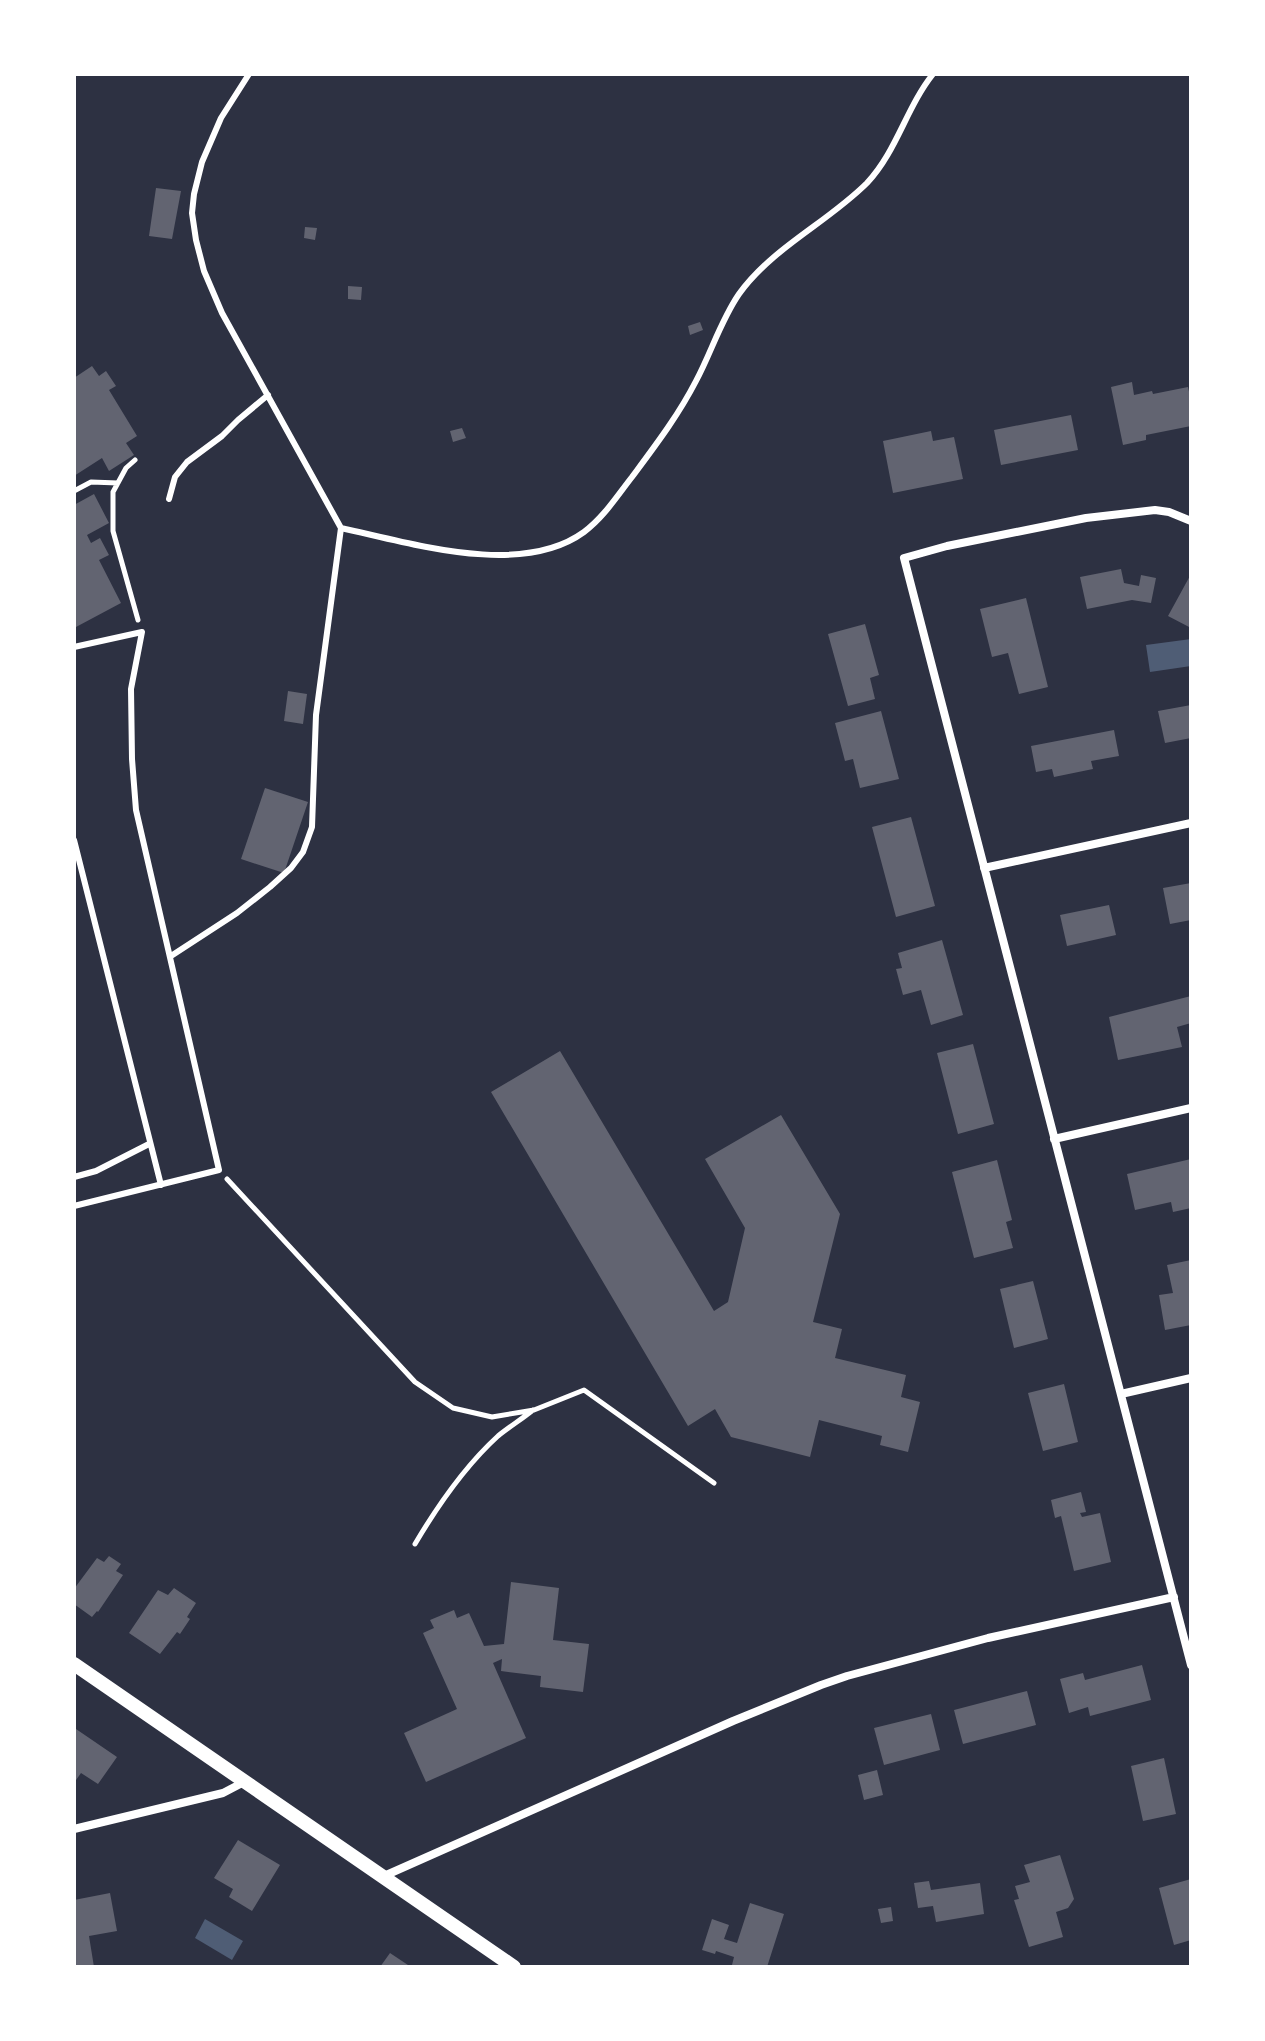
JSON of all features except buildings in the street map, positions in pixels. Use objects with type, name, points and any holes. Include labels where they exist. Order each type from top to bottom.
[{"type":"street","points":[[1191,521],[1155,510],[1099,516],[947,546],[904,558],[1191,1665]]},
{"type":"street","points":[[984,868],[1191,823]]},
{"type":"street","points":[[1054,1139],[1191,1108]]},
{"type":"street","points":[[1121,1394],[1191,1378]]},
{"type":"street","points":[[384,1876],[821,1685],[988,1638],[1174,1597]]},
{"type":"street","points":[[74,1664],[514,1967]]},
{"type":"street","points":[[74,1829],[223,1793],[244,1782]]},
{"type":"lane","points":[[171,956],[237,913],[270,887],[303,852],[312,827],[316,715],[341,528],[222,313],[204,271],[192,213],[208,148],[221,118],[249,74]]},
{"type":"lane","points":[[341,528],[442,549],[504,555],[532,553],[557,546],[581,533],[601,517],[663,436],[696,382],[738,296],[764,264],[836,211],[868,181],[888,156],[921,89],[933,74]]},
{"type":"lane","points":[[169,499],[175,477],[187,462],[268,395]]},
{"type":"lane","points":[[74,647],[142,632],[131,689],[136,810],[219,1170],[74,1206]]},
{"type":"lane","points":[[74,840],[161,1185]]},
{"type":"lane","points":[[74,1177],[96,1171],[149,1144]]},
{"type":"path","points":[[135,460],[126,468],[113,492],[113,531],[142,632]]},
{"type":"path","points":[[74,491],[91,482],[118,483]]},
{"type":"path","points":[[219,1170],[415,1382],[453,1408],[492,1417],[534,1410],[584,1390],[714,1483]]},
{"type":"path","points":[[415,1544],[438,1507],[469,1467],[499,1436],[534,1410]]},
{"type":"water","points":[[1191,639],[1191,666],[1150,672],[1146,645]]},
{"type":"water","points":[[205,1919],[243,1941],[232,1960],[195,1938]]}]
